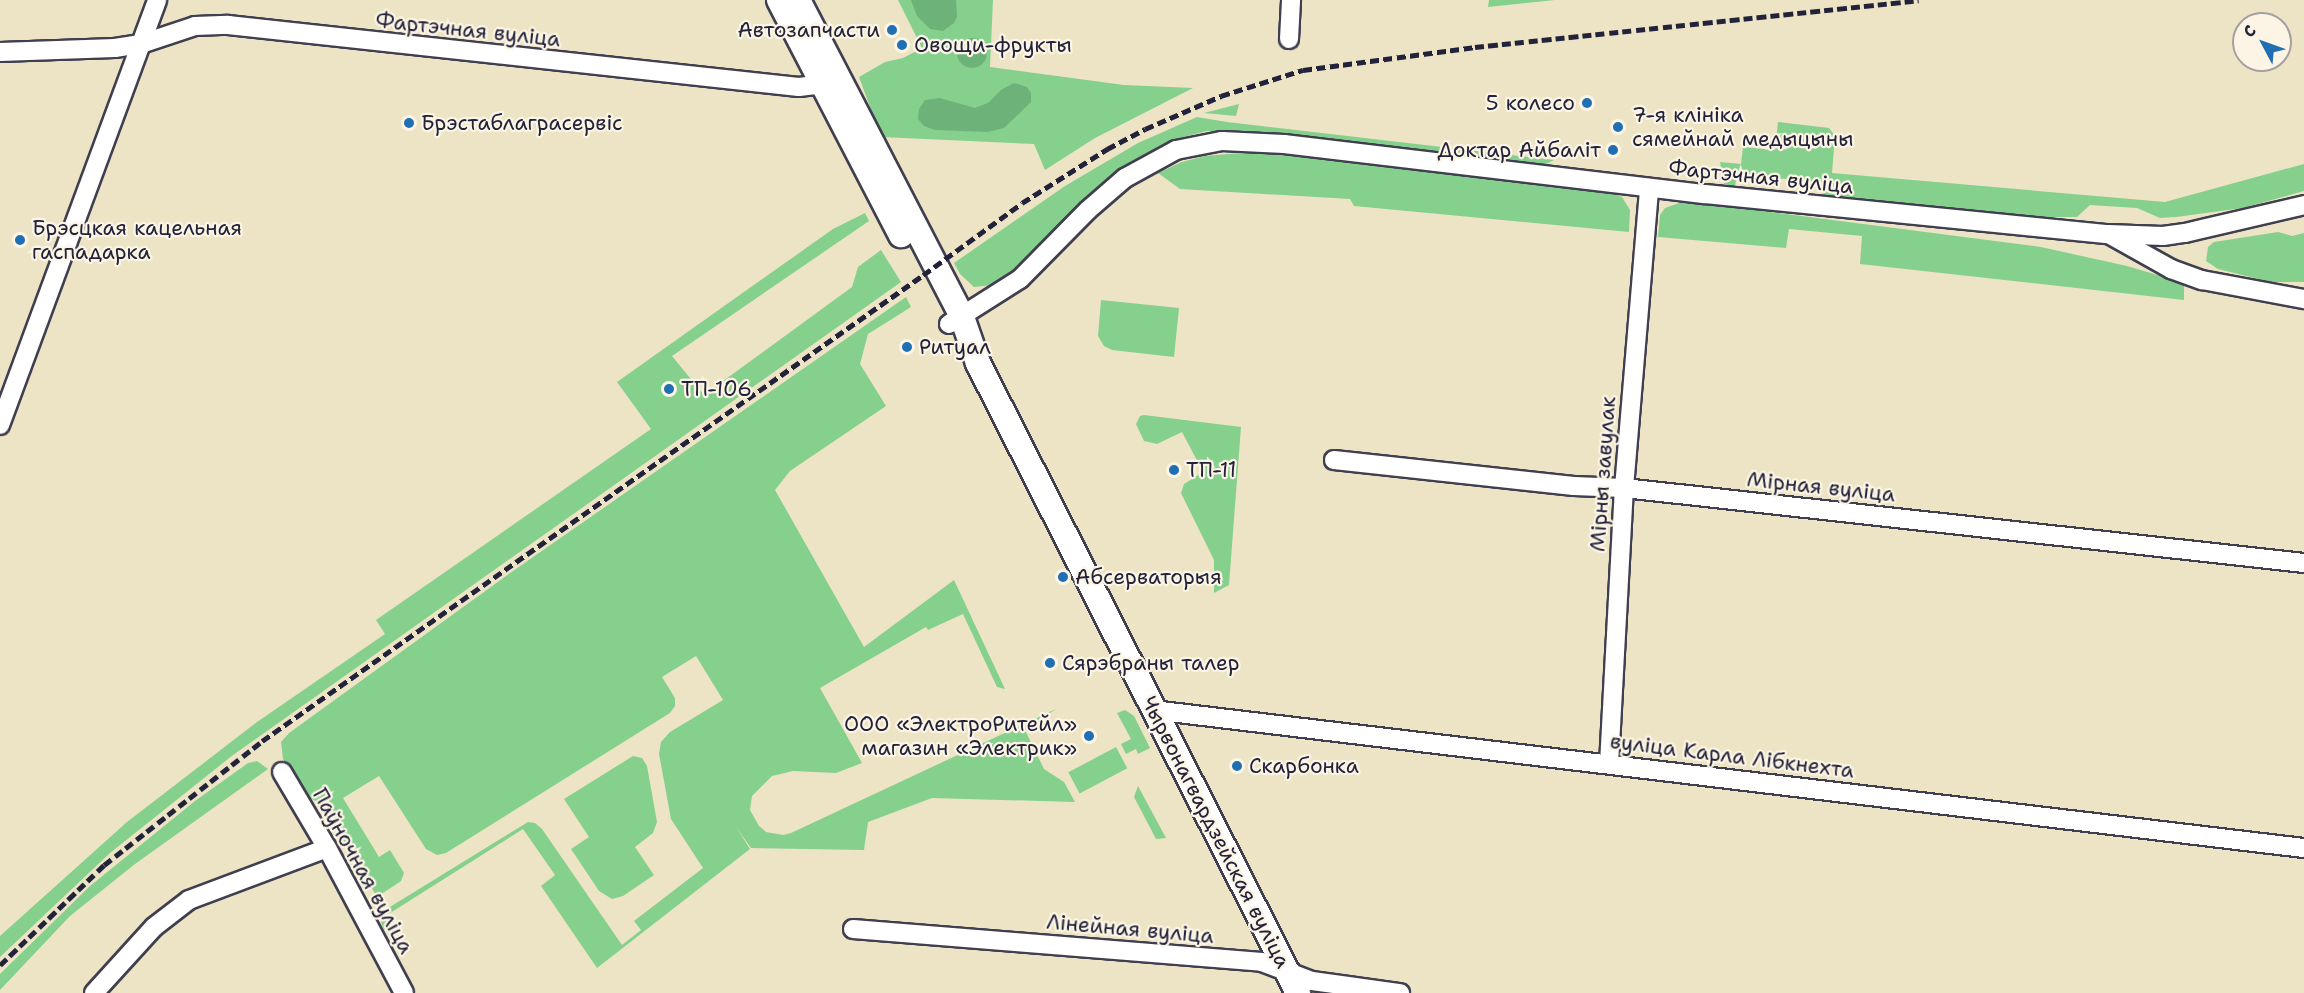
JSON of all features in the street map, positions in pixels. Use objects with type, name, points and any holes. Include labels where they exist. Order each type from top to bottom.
[{"type":"main road","name":"Чырвонагвардзейская вуліца","points":[[779,0],[830,81],[956,320],[1293,983]]},
{"type":"main road","name":"Чырвонагвардзейская вуліца","points":[[798,0],[830,81]]},
{"type":"street","points":[[0,425],[157,0]]},
{"type":"street","points":[[1289,39],[1291,0]]},
{"type":"street","name":"Фартэчная вуліца","points":[[0,52],[99,49],[141,44],[195,26],[228,25],[669,75],[799,87],[830,81]]},
{"type":"street","name":"Фартэчная вуліца","points":[[956,320],[1020,279],[1088,210],[1125,178],[1176,150],[1199,143],[1251,141],[1284,144],[1649,188],[2108,234],[2163,236],[2185,233],[2304,205]]},
{"type":"street","name":"Мірны завулак","points":[[1609,764],[1624,488],[1649,188]]},
{"type":"street","points":[[2108,234],[2171,269],[2202,280],[2304,299]]},
{"type":"street","name":"Мірная вуліца","points":[[1334,460],[1574,486],[1624,488],[2304,563]]},
{"type":"street","name":"вуліца Карла Лібкнехта","points":[[1154,711],[2304,849]]},
{"type":"street","name":"Паўночная вуліца","points":[[282,772],[327,848],[404,993]]},
{"type":"street","points":[[94,993],[138,942],[171,912],[189,900],[327,848]]},
{"type":"street","name":"Лінейная вуліца","points":[[853,929],[1262,962],[1293,983],[1324,983],[1400,993]]},
{"type":"green space","points":[[898,0],[993,0],[990,67],[1124,85],[1193,88],[1095,138],[1045,170],[1034,144],[881,137],[859,77],[885,62],[903,58],[922,48]]},
{"type":"green space","points":[[911,0],[956,0],[957,17],[954,23],[943,31],[930,29],[917,16]]},
{"type":"green space","points":[[1489,0],[1555,0],[1488,7]]},
{"type":"green space","points":[[972,38],[978,39],[986,47],[986,59],[978,67],[972,68],[966,67],[958,59],[957,53],[958,47],[966,39]]},
{"type":"green space","points":[[1014,83],[1027,87],[1031,93],[1031,102],[1004,128],[987,132],[935,130],[924,126],[918,119],[919,109],[925,100],[940,98],[975,108],[988,103],[1001,90]]},
{"type":"green space","points":[[1239,104],[1236,116],[1204,113]]},
{"type":"green space","points":[[1197,117],[1554,160],[1542,166],[1251,132],[1207,131],[1172,140],[1108,178],[1018,266],[994,285],[974,287],[960,274],[954,263],[1065,186],[1138,143]]},
{"type":"green space","points":[[1778,122],[1829,128],[1835,136],[1832,173],[2165,202],[2304,164],[2304,191],[2243,208],[2176,217],[2160,218],[2137,208],[2090,205],[2077,217],[2016,217],[1823,198],[1824,183],[1737,174],[1735,187],[1724,184],[1720,162],[1741,164],[1743,147],[1775,150]]},
{"type":"green space","points":[[1253,152],[1287,153],[1609,191],[1622,197],[1630,210],[1629,232],[1354,206],[1350,199],[1180,189],[1158,173],[1182,162],[1205,156]]},
{"type":"green space","points":[[1685,201],[2041,247],[2127,266],[2184,283],[2184,300],[1860,264],[1862,236],[1789,229],[1786,248],[1658,237],[1660,215],[1665,208]]},
{"type":"green space","points":[[865,213],[869,221],[672,356],[704,395],[852,287],[858,267],[881,250],[901,282],[233,755],[110,853],[0,957],[0,936],[127,822],[257,722],[385,634],[376,620],[651,429],[617,382],[833,229]]},
{"type":"green space","points":[[2278,232],[2292,236],[2304,233],[2304,282],[2271,282],[2218,269],[2206,261],[2208,247],[2214,242]]},
{"type":"green space","points":[[906,297],[911,307],[868,334],[860,364],[886,406],[790,471],[775,490],[864,647],[954,580],[1005,689],[997,687],[963,614],[928,630],[926,627],[820,688],[862,763],[836,773],[793,771],[772,776],[752,796],[750,810],[759,826],[766,832],[783,835],[791,833],[1056,709],[1025,730],[1044,769],[1064,782],[1075,802],[932,798],[868,822],[864,850],[751,848],[736,827],[750,849],[597,968],[541,886],[555,875],[523,829],[387,915],[384,931],[381,922],[385,910],[528,822],[535,823],[542,829],[622,945],[641,930],[634,921],[703,868],[671,819],[659,754],[661,742],[670,732],[723,700],[696,656],[662,677],[675,698],[675,706],[670,713],[446,853],[437,855],[426,849],[379,776],[343,798],[379,857],[390,850],[404,873],[401,881],[377,897],[321,803],[307,797],[283,759],[281,742],[289,733],[506,576]]},
{"type":"green space","points":[[1101,300],[1179,308],[1174,357],[1112,350],[1104,346],[1098,336]]},
{"type":"green space","points":[[1140,416],[1241,427],[1229,585],[1214,593],[1214,560],[1181,493],[1184,484],[1203,472],[1182,432],[1157,444],[1144,441],[1136,424]]},
{"type":"green space","points":[[1125,710],[1134,716],[1150,748],[1138,754],[1136,749],[1126,754],[1121,744],[1131,739],[1117,713]]},
{"type":"green space","points":[[1116,747],[1127,768],[1080,794],[1068,772]]},
{"type":"green space","points":[[633,756],[642,758],[647,766],[657,822],[653,833],[635,847],[654,875],[623,896],[612,899],[599,891],[571,849],[589,837],[564,799]]},
{"type":"green space","points":[[257,761],[268,769],[135,864],[70,916],[0,990],[0,974],[90,886],[195,801],[248,763]]},
{"type":"green space","points":[[1138,786],[1166,838],[1156,839],[1134,797]]},
{"type":"railway","points":[[0,965],[104,865],[262,741],[1022,203],[1107,149],[1145,129],[1221,96],[1303,70],[1475,47],[1919,0]]},
{"type":"place","name":"Автозапчасти","points":[[892,30]]},
{"type":"place","name":"Овощи-фрукты","points":[[902,45]]},
{"type":"place","name":"5 колесо","points":[[1587,103]]},
{"type":"place","name":"Брэстаблаграсервіс","points":[[409,123]]},
{"type":"place","name":"7-я клініка сямейнай медыцыны","points":[[1618,127]]},
{"type":"place","name":"Доктар Айбаліт","points":[[1613,150]]},
{"type":"place","name":"Брэсцкая кацельная гаспадарка","points":[[20,240]]},
{"type":"place","name":"Ритуал","points":[[907,347]]},
{"type":"place","name":"ТП-106","points":[[669,389]]},
{"type":"place","name":"ТП-11","points":[[1174,470]]},
{"type":"place","name":"Абсерваторыя","points":[[1063,577]]},
{"type":"place","name":"Сярэбраны талер","points":[[1050,663]]},
{"type":"place","name":"ООО «ЭлектроРитейл» магазин «Электрик»","points":[[1089,736]]},
{"type":"place","name":"Скарбонка","points":[[1237,766]]}]
